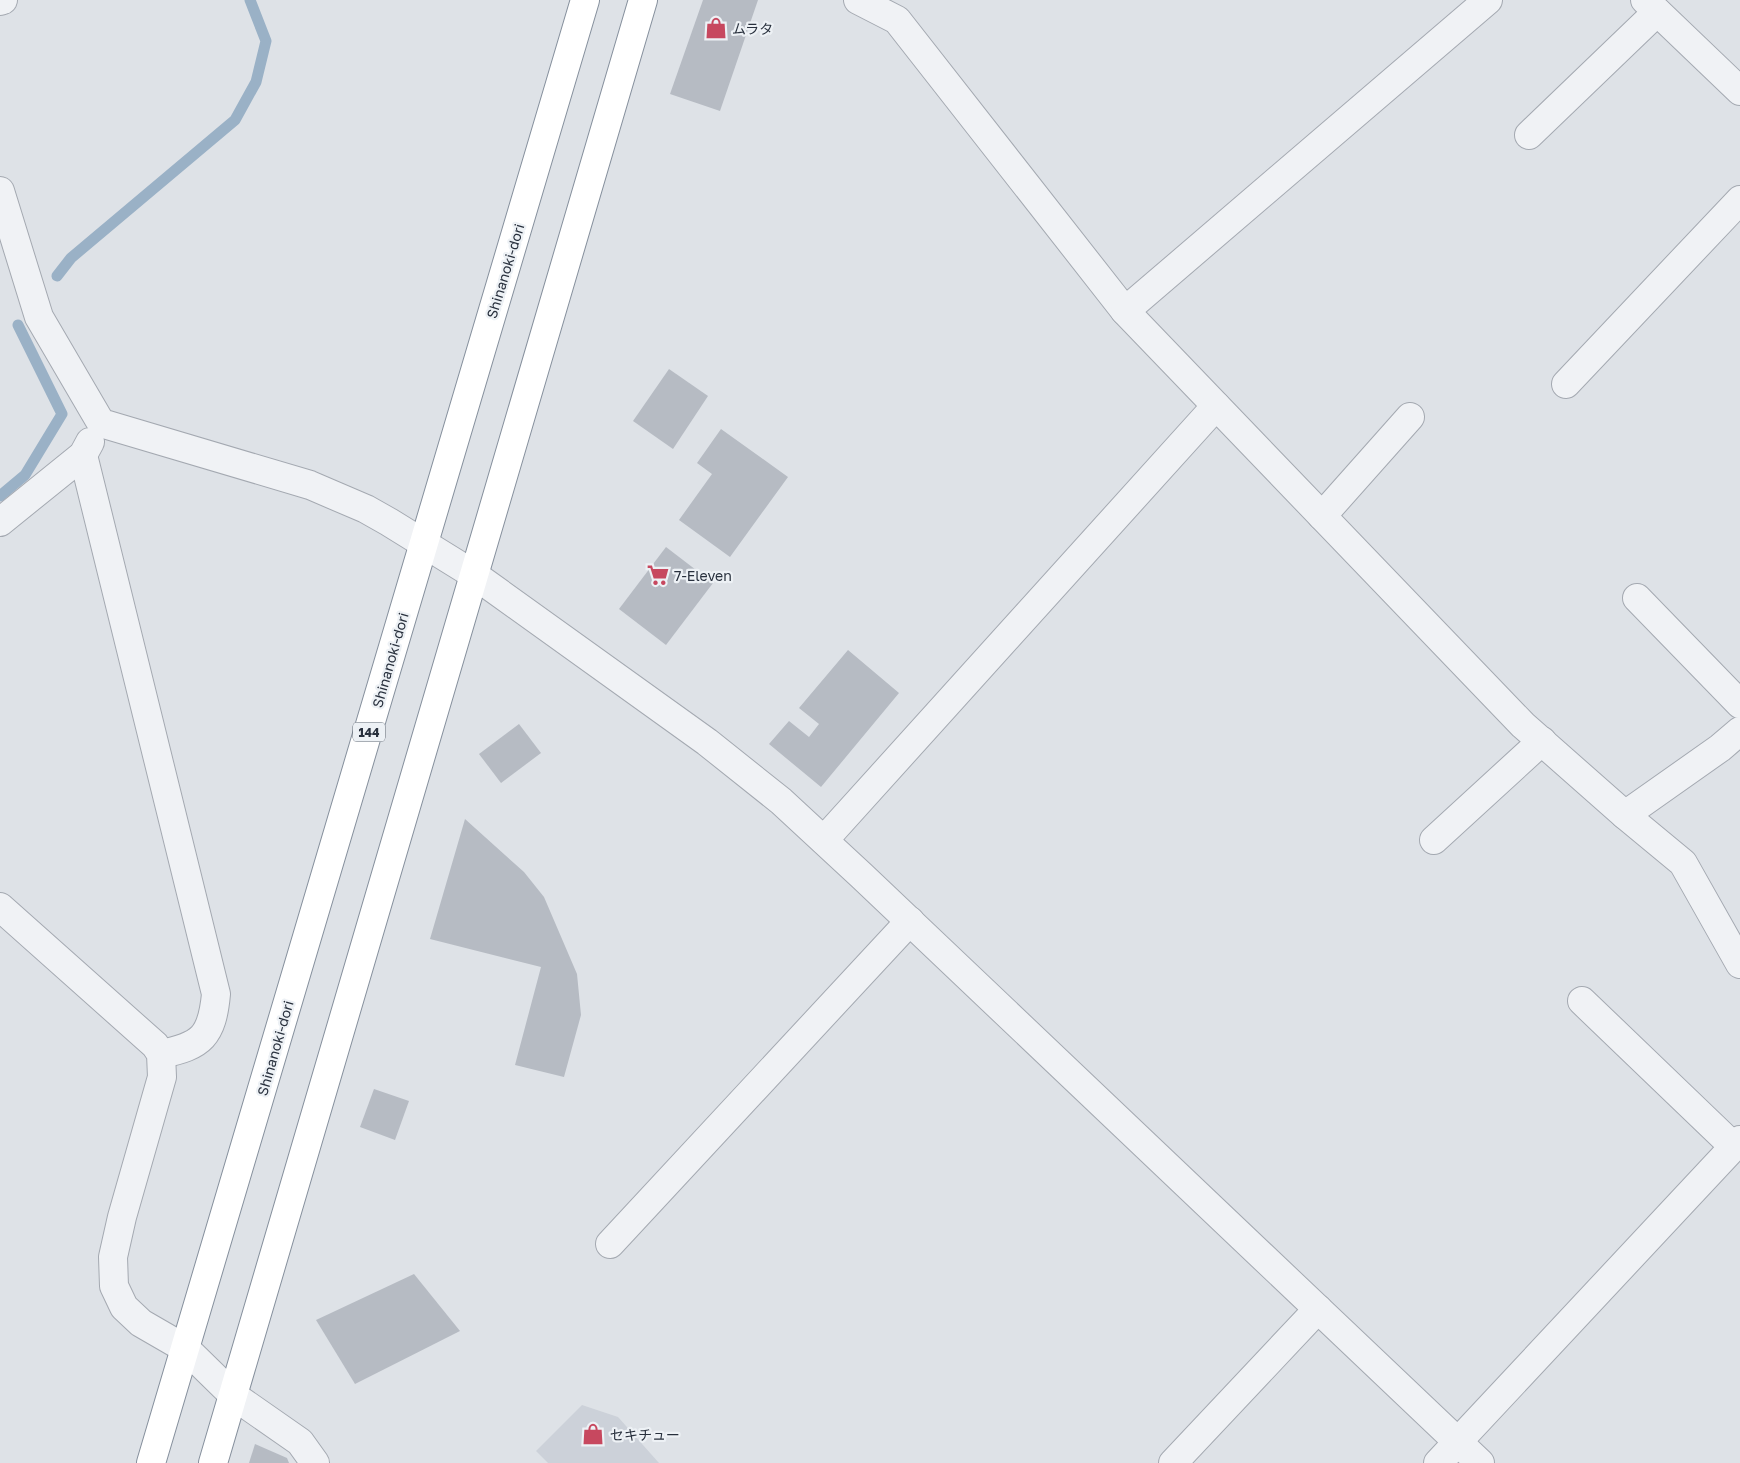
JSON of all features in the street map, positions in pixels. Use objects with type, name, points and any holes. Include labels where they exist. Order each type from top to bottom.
[{"type":"highway","name":"Shinanoki-dori","points":[[151,1463],[585,0]]},
{"type":"highway","points":[[213,1463],[643,0]]},
{"type":"street","points":[[858,0],[897,20],[1124,311],[1542,741],[1625,815],[1683,862],[1740,964]]},
{"type":"street","points":[[1124,311],[1488,0]]},
{"type":"street","points":[[1530,135],[1651,6],[1740,91]]},
{"type":"street","points":[[0,191],[39,317],[101,423],[310,485],[366,509],[473,574],[707,742],[781,802],[824,840],[1480,1463]]},
{"type":"street","points":[[1566,384],[1740,200]]},
{"type":"street","points":[[824,840],[1216,406]]},
{"type":"street","points":[[1322,516],[1410,417]]},
{"type":"street","points":[[0,522],[83,455],[101,423]]},
{"type":"street","points":[[83,455],[216,994],[214,1016],[205,1034],[188,1048],[161,1054]]},
{"type":"street","points":[[1637,598],[1740,704]]},
{"type":"street","points":[[1625,815],[1720,748],[1740,731]]},
{"type":"street","points":[[1434,840],[1542,741]]},
{"type":"street","points":[[0,907],[155,1044],[161,1054],[162,1077],[122,1217],[114,1257],[114,1286],[124,1306],[142,1323],[186,1349],[234,1396],[300,1442],[315,1463]]},
{"type":"street","points":[[610,1244],[910,921]]},
{"type":"street","points":[[1438,1463],[1459,1443],[1737,1143],[1582,1001]]},
{"type":"street","points":[[1173,1463],[1318,1309]]},
{"type":"shaded area","name":"セキチュー","points":[[582,1405],[618,1417],[659,1463],[548,1463],[536,1451]]},
{"type":"building","points":[[703,0],[758,0],[720,111],[670,94]]},
{"type":"building","points":[[669,369],[708,396],[673,449],[633,421]]},
{"type":"building","points":[[721,429],[788,477],[730,557],[679,520],[712,474],[697,463]]},
{"type":"building","points":[[666,547],[713,583],[666,645],[619,609]]},
{"type":"building","points":[[848,650],[899,693],[821,787],[769,744],[789,721],[809,737],[819,724],[799,708]]},
{"type":"building","points":[[519,724],[541,753],[501,783],[479,754]]},
{"type":"building","points":[[465,819],[524,872],[544,897],[577,974],[581,1015],[564,1077],[515,1065],[541,967],[430,939]]},
{"type":"building","points":[[374,1089],[409,1101],[395,1140],[360,1127]]},
{"type":"building","points":[[414,1274],[460,1331],[355,1384],[316,1320]]},
{"type":"building","points":[[255,1444],[287,1458],[289,1463],[249,1463]]},
{"type":"waterway","points":[[57,276],[71,258],[235,120],[256,82],[266,41],[250,0]]},
{"type":"waterway","points":[[0,496],[25,475],[62,414],[18,325]]},
{"type":"place","name":"ムラタ","points":[[716,28]]},
{"type":"place","name":"7-Eleven","points":[[658,575]]},
{"type":"place","name":"セキチュー","points":[[593,1434]]}]
